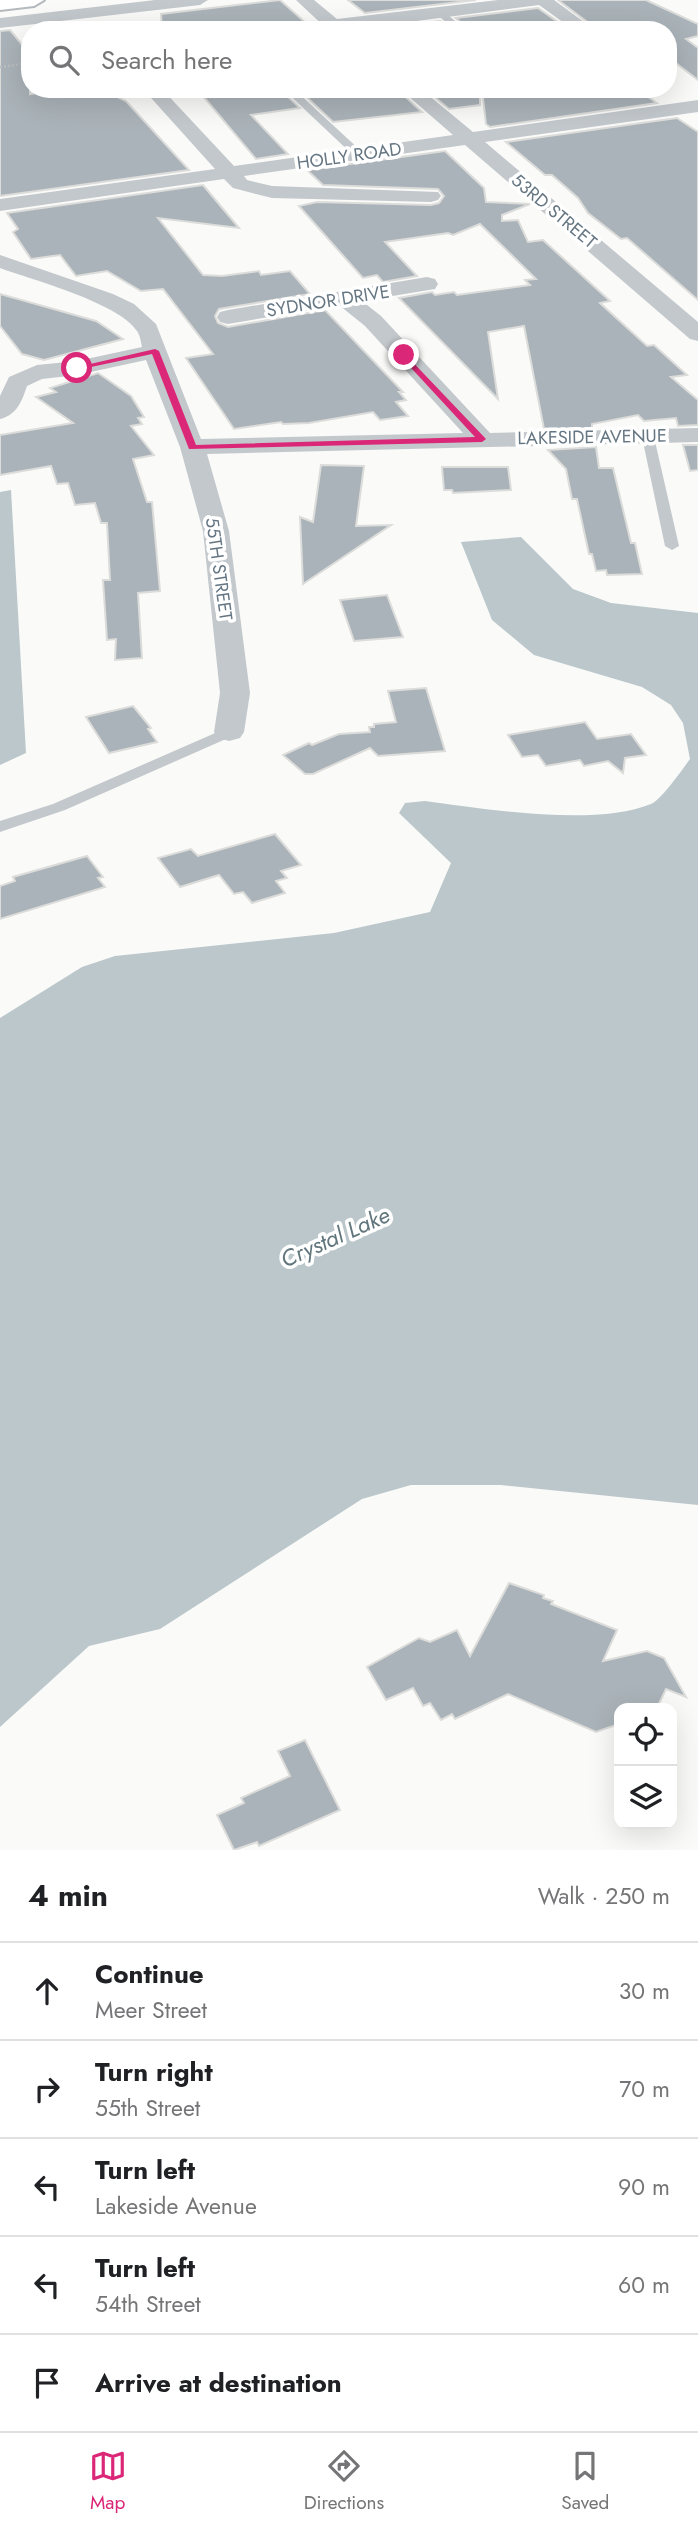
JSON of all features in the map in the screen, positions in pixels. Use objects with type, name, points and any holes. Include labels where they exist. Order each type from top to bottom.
[{"type":"highway","points":[[0,4],[34,0]]},
{"type":"street","points":[[71,0],[89,21]]},
{"type":"street","points":[[0,23],[200,0]]},
{"type":"street","points":[[304,0],[329,21]]},
{"type":"street","points":[[381,21],[541,0],[572,21]]},
{"type":"street","points":[[677,96],[696,109]]},
{"type":"street","points":[[160,98],[240,184],[261,191],[431,196]]},
{"type":"street","name":"53RD STREET","points":[[420,98],[570,222],[698,334]]},
{"type":"street","name":"HOLLY ROAD","points":[[0,205],[696,109]]},
{"type":"street","name":"55TH STREET","points":[[0,261],[126,309],[148,329],[192,447],[216,531],[234,694],[229,732]]},
{"type":"street","name":"SYDNOR DRIVE","points":[[228,317],[427,284]]},
{"type":"street","points":[[344,298],[373,321],[482,439]]},
{"type":"street","points":[[0,412],[10,402],[14,388],[23,378],[37,372],[88,366],[155,351]]},
{"type":"street","points":[[0,366],[23,378]]},
{"type":"street","name":"LAKESIDE AVENUE","points":[[192,447],[698,435]]},
{"type":"lane","points":[[440,13],[450,21]]},
{"type":"lane","points":[[298,98],[358,154]]},
{"type":"lane","points":[[648,436],[672,545]]},
{"type":"lane","points":[[0,827],[59,807],[229,732]]},
{"type":"path","points":[[0,67],[21,64]]},
{"type":"water","points":[[11,490],[26,753],[0,765],[0,492]]},
{"type":"water","name":"Crystal Lake","points":[[521,537],[573,589],[611,603],[698,613],[698,1505],[501,1485],[411,1485],[362,1499],[160,1629],[89,1646],[0,1727],[0,1018],[82,967],[115,956],[334,933],[430,912],[451,863],[399,813],[405,803],[425,801],[508,812],[571,815],[628,811],[651,804],[661,796],[690,759],[683,723],[671,705],[642,687],[534,655],[492,620],[461,542]]},
{"type":"building","points":[[280,0],[304,21],[161,21],[161,14]]},
{"type":"building","points":[[348,0],[476,0],[365,13]]},
{"type":"building","points":[[558,0],[646,0],[698,24],[698,36],[686,39],[698,48],[698,80],[677,64],[677,21],[586,21]]},
{"type":"building","points":[[538,8],[556,21],[459,21],[456,18]]},
{"type":"building","points":[[10,30],[21,43],[21,98],[120,98],[126,101],[189,170],[0,196],[0,31]]},
{"type":"building","points":[[205,98],[289,98],[300,108],[251,115],[288,154],[256,159]]},
{"type":"building","points":[[308,98],[407,98],[422,112],[333,122]]},
{"type":"building","points":[[436,98],[480,98],[480,105],[449,109]]},
{"type":"building","points":[[483,98],[650,98],[657,103],[490,127],[486,124]]},
{"type":"building","points":[[677,118],[698,132],[698,300],[627,238],[621,239],[588,213],[578,198],[552,175],[545,175],[506,142]]},
{"type":"building","points":[[445,151],[484,188],[486,202],[530,204],[502,215],[502,221],[518,220],[528,242],[543,240],[610,301],[600,303],[647,346],[654,345],[687,375],[671,377],[698,400],[698,425],[678,426],[676,418],[644,421],[638,415],[592,424],[592,428],[544,429],[524,326],[488,332],[498,399],[399,298],[432,292],[435,295],[454,292],[457,295],[530,285],[525,280],[536,279],[480,224],[453,235],[448,233],[385,242],[417,276],[383,282],[377,275],[363,278],[299,206],[317,202],[439,203],[444,196],[438,189],[323,185],[307,170]]},
{"type":"building","points":[[203,185],[239,228],[158,218],[203,275],[222,276],[259,271],[261,275],[290,271],[310,294],[219,309],[215,316],[218,323],[228,327],[325,310],[403,392],[399,392],[406,400],[396,402],[408,416],[380,420],[373,412],[309,423],[281,422],[234,429],[186,358],[213,354],[163,289],[141,291],[107,271],[76,276],[60,255],[31,259],[13,232],[18,229],[7,213]]},
{"type":"building","points":[[0,294],[96,321],[123,339],[44,360],[22,354],[0,326]]},
{"type":"building","points":[[98,373],[131,396],[144,417],[138,418],[142,424],[131,426],[154,455],[133,459],[147,502],[152,502],[160,591],[138,593],[142,658],[115,660],[116,639],[107,640],[103,580],[110,580],[107,523],[101,523],[95,503],[75,505],[68,483],[57,484],[51,466],[0,475],[0,435],[73,423],[36,397],[56,392],[50,388]]},
{"type":"building","points":[[683,445],[698,445],[698,470],[690,471]]},
{"type":"building","points":[[596,447],[599,468],[613,468],[631,543],[635,543],[642,574],[607,575],[606,570],[596,571],[592,554],[589,554],[577,499],[572,499],[566,469],[548,450]]},
{"type":"building","points":[[321,465],[364,466],[356,526],[391,525],[303,584],[300,517],[313,522]]},
{"type":"building","points":[[442,467],[508,467],[511,490],[453,493],[452,490],[444,490]]},
{"type":"building","points":[[387,595],[403,637],[354,641],[340,600]]},
{"type":"building","points":[[426,688],[445,751],[378,756],[370,748],[313,774],[305,774],[283,755],[309,743],[312,745],[339,734],[370,732],[369,727],[374,727],[374,724],[396,722],[388,691]]},
{"type":"building","points":[[133,706],[151,728],[148,729],[157,742],[109,753],[86,717]]},
{"type":"building","points":[[585,722],[597,739],[631,734],[646,755],[625,758],[623,773],[608,761],[584,766],[580,760],[546,766],[538,755],[522,757],[508,735]]},
{"type":"building","points":[[275,834],[301,865],[281,871],[287,878],[276,881],[285,893],[252,903],[243,892],[234,894],[219,875],[180,887],[158,858],[191,849],[198,856]]},
{"type":"building","points":[[87,856],[103,877],[98,878],[105,887],[0,919],[0,886],[15,881],[13,877]]},
{"type":"building","points":[[509,1583],[544,1595],[543,1598],[553,1601],[551,1604],[617,1630],[603,1661],[647,1651],[664,1658],[686,1697],[666,1689],[659,1703],[614,1703],[614,1726],[596,1732],[508,1694],[455,1719],[452,1714],[441,1720],[430,1703],[423,1706],[413,1688],[386,1700],[367,1667],[419,1638],[430,1642],[457,1630],[470,1656]]},
{"type":"building","points":[[305,1740],[340,1810],[259,1846],[257,1842],[234,1850],[217,1815],[244,1803],[241,1798],[290,1776],[278,1751]]},
{"type":"route","points":[[77,368],[155,351],[192,447],[482,439],[404,355]]}]
